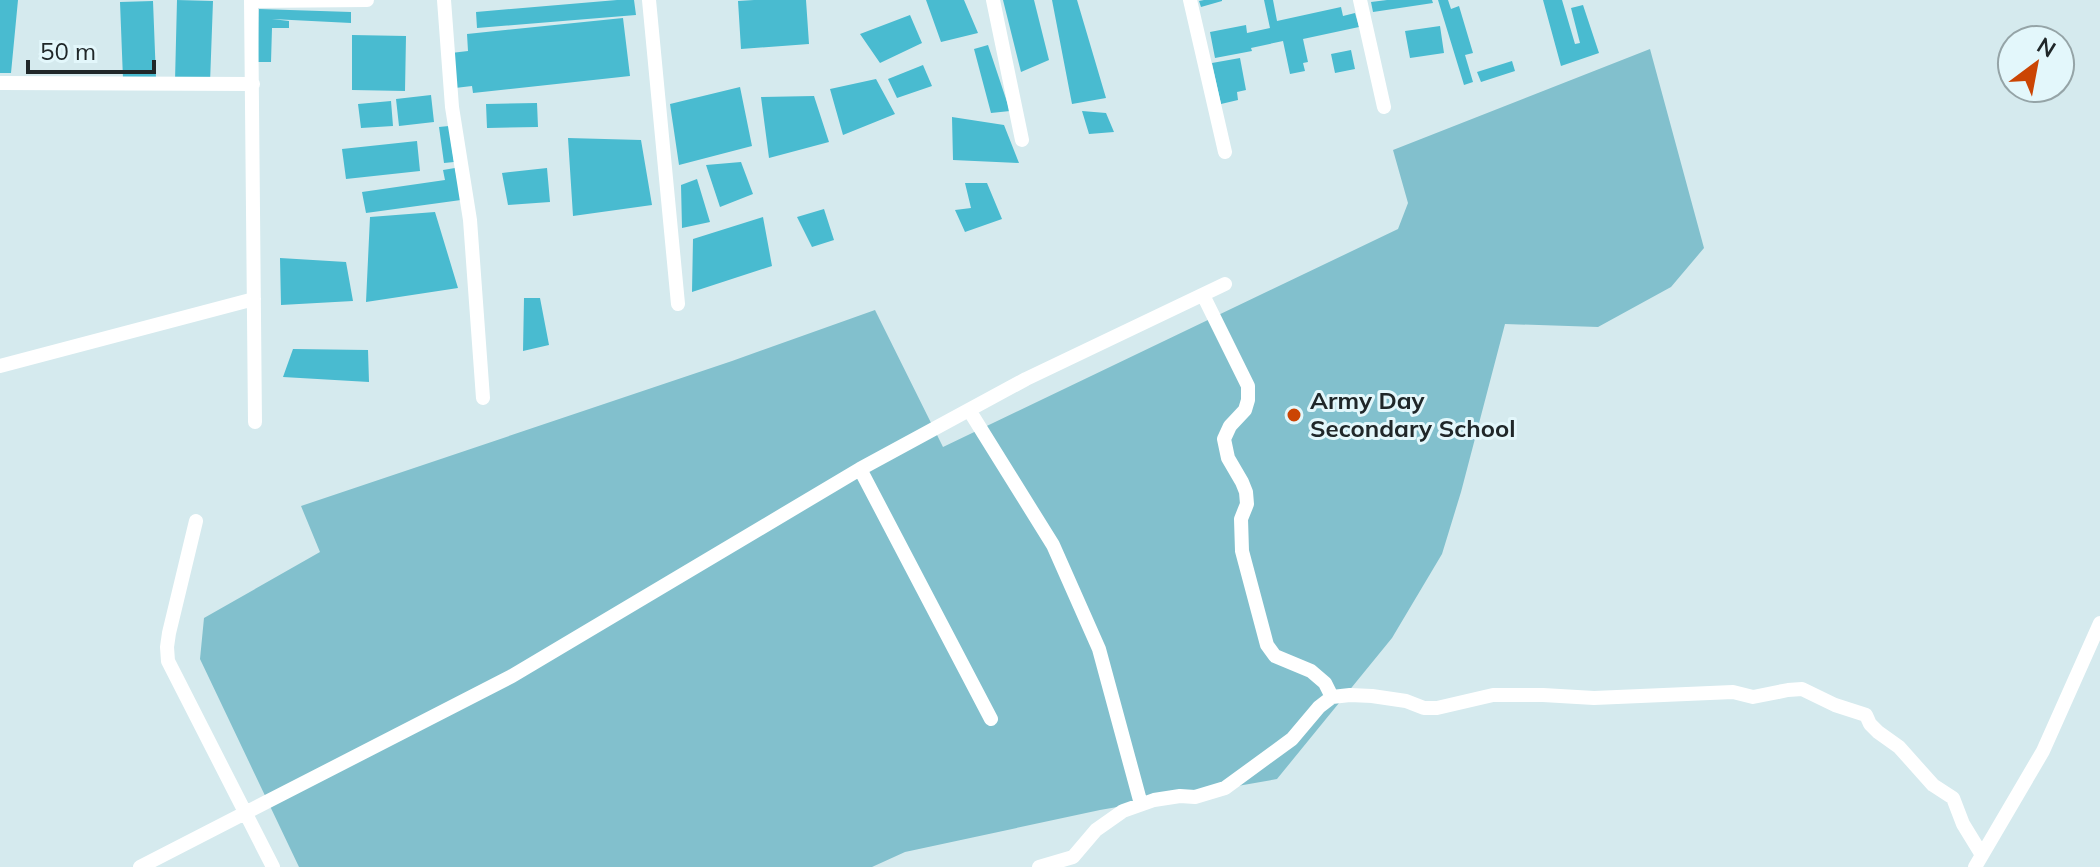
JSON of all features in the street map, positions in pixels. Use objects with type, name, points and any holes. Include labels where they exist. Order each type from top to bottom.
[{"type":"street","points":[[255,422],[251,0],[367,0]]},
{"type":"street","points":[[444,0],[452,107],[470,220],[483,398]]},
{"type":"street","points":[[649,0],[678,304]]},
{"type":"street","points":[[993,0],[1022,140]]},
{"type":"street","points":[[1190,0],[1225,152]]},
{"type":"street","points":[[1360,0],[1384,107]]},
{"type":"street","points":[[0,83],[253,84]]},
{"type":"street","points":[[140,867],[512,676],[860,469],[1026,379],[1225,284]]},
{"type":"street","points":[[1203,295],[1248,386],[1245,410],[1230,426],[1224,439],[1228,458],[1246,492],[1247,504],[1241,519],[1242,551],[1267,645],[1275,656],[1311,671],[1325,683],[1332,697]]},
{"type":"street","points":[[0,366],[254,299]]},
{"type":"street","points":[[969,410],[1053,545],[1099,649],[1141,804]]},
{"type":"street","points":[[860,469],[991,719]]},
{"type":"street","points":[[196,521],[169,633],[168,661],[273,867]]},
{"type":"street","points":[[1978,861],[2043,751],[2100,623]]},
{"type":"street","points":[[1039,867],[1073,857],[1096,830],[1123,811],[1141,804],[1180,796],[1195,797],[1225,788],[1292,739],[1319,707],[1332,697],[1372,696],[1437,708],[1493,695],[1594,698],[1733,692],[1753,697],[1802,689],[1835,705],[1866,715],[1878,732],[1899,747],[1933,785],[1953,798],[1978,861]]},
{"type":"shaded area","points":[[1650,49],[1704,248],[1671,287],[1598,327],[1505,324],[1442,554],[1392,638],[1277,779],[1100,810],[905,852],[872,867],[299,867],[200,659],[204,618],[320,552],[301,506],[875,310],[943,447],[1398,229],[1408,203],[1393,150]]},
{"type":"building","points":[[0,0],[18,0],[11,73],[0,73]]},
{"type":"building","points":[[177,0],[213,1],[210,83],[175,81]]},
{"type":"building","points":[[634,0],[636,15],[477,28],[476,12]]},
{"type":"building","points":[[806,0],[809,44],[741,49],[738,1]]},
{"type":"building","points":[[926,0],[964,0],[978,33],[941,42]]},
{"type":"building","points":[[1003,0],[1034,0],[1049,60],[1021,72]]},
{"type":"building","points":[[1052,0],[1077,0],[1106,98],[1072,104]]},
{"type":"building","points":[[1264,0],[1273,0],[1277,21],[1341,7],[1343,16],[1355,13],[1359,27],[1303,39],[1308,62],[1303,63],[1305,71],[1290,74],[1283,41],[1215,58],[1210,32],[1246,25],[1247,33],[1270,28]]},
{"type":"building","points":[[1432,0],[1433,3],[1373,12],[1371,2]]},
{"type":"building","points":[[1438,0],[1448,0],[1451,9],[1459,6],[1473,53],[1465,55],[1473,82],[1464,85]]},
{"type":"building","points":[[1543,0],[1562,0],[1575,44],[1580,43],[1571,8],[1583,5],[1599,53],[1561,66]]},
{"type":"building","points":[[153,1],[156,78],[123,79],[120,2]]},
{"type":"building","points":[[1199,1],[1222,1],[1201,7]]},
{"type":"building","points":[[259,9],[351,12],[351,23],[272,19],[289,21],[289,28],[272,28],[271,62],[258,62]]},
{"type":"building","points":[[910,15],[922,43],[880,63],[860,34]]},
{"type":"building","points":[[623,18],[630,76],[473,93],[472,86],[455,88],[451,53],[468,51],[467,34]]},
{"type":"building","points":[[1440,26],[1444,53],[1410,58],[1405,31]]},
{"type":"building","points":[[352,35],[406,36],[405,91],[352,90]]},
{"type":"building","points":[[988,45],[1010,111],[991,113],[974,49]]},
{"type":"building","points":[[1351,50],[1355,69],[1335,73],[1331,54]]},
{"type":"building","points":[[1240,58],[1246,90],[1237,92],[1238,100],[1221,104],[1212,63]]},
{"type":"building","points":[[1512,61],[1515,71],[1481,82],[1477,72]]},
{"type":"building","points":[[923,65],[932,86],[897,98],[888,79]]},
{"type":"building","points":[[876,79],[895,114],[843,135],[830,89]]},
{"type":"building","points":[[740,87],[752,146],[679,165],[670,104]]},
{"type":"building","points":[[431,95],[434,122],[399,126],[396,99]]},
{"type":"building","points":[[814,96],[829,142],[769,158],[761,97]]},
{"type":"building","points":[[391,101],[393,126],[361,128],[358,104]]},
{"type":"building","points":[[537,103],[538,127],[487,128],[486,104]]},
{"type":"building","points":[[1082,111],[1106,113],[1114,132],[1089,134]]},
{"type":"building","points":[[952,117],[1004,125],[1019,163],[953,160]]},
{"type":"building","points":[[449,126],[454,162],[444,163],[439,127]]},
{"type":"building","points":[[568,138],[641,140],[652,205],[573,216]]},
{"type":"building","points":[[417,141],[420,171],[346,179],[342,149]]},
{"type":"building","points":[[741,162],[753,194],[720,207],[706,165]]},
{"type":"building","points":[[455,168],[461,200],[366,213],[362,192],[445,180],[443,170]]},
{"type":"building","points":[[547,168],[550,202],[508,205],[502,173]]},
{"type":"building","points":[[697,179],[710,222],[682,228],[681,185]]},
{"type":"building","points":[[965,183],[987,183],[1002,219],[965,232],[955,210],[971,208]]},
{"type":"building","points":[[824,209],[834,240],[812,247],[797,217]]},
{"type":"building","points":[[435,212],[458,288],[366,302],[370,217]]},
{"type":"building","points":[[763,217],[772,266],[692,292],[693,239]]},
{"type":"building","points":[[280,258],[346,262],[353,301],[281,305]]},
{"type":"building","points":[[524,298],[540,298],[549,345],[523,351]]},
{"type":"building","points":[[293,349],[368,350],[369,382],[283,377]]},
{"type":"place","name":"Army Day Secondary School","points":[[1294,415]]}]
